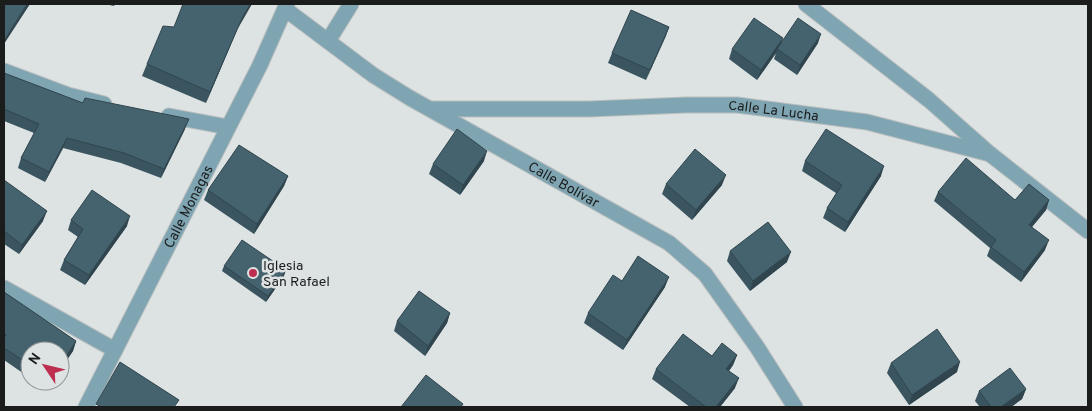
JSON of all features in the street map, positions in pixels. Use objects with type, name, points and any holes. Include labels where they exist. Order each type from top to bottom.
[{"type":"street","points":[[328,42],[351,4]]},
{"type":"street","points":[[806,4],[929,100],[990,154]]},
{"type":"street","name":"Calle Bolívar","points":[[286,6],[328,42],[373,75],[669,243],[705,274],[738,320],[795,407]]},
{"type":"street","name":"Calle Monagas","points":[[86,407],[228,127],[286,6]]},
{"type":"street","points":[[4,71],[68,95],[116,106]]},
{"type":"street","name":"Calle La Lucha","points":[[429,108],[589,109],[737,105],[867,122],[990,154],[1088,231]]},
{"type":"street","points":[[154,113],[228,127]]},
{"type":"street","points":[[4,288],[115,350]]},
{"type":"building","points":[[4,4],[27,4],[5,39],[4,38]]},
{"type":"building","points":[[183,4],[250,4],[210,92],[147,64],[163,26],[174,27]]},
{"type":"building","points":[[631,10],[669,27],[650,70],[612,53]]},
{"type":"building","points":[[754,18],[783,38],[761,70],[732,49]]},
{"type":"building","points":[[798,18],[821,34],[800,65],[777,49]]},
{"type":"building","points":[[4,73],[83,103],[85,98],[189,119],[164,169],[124,153],[67,138],[49,172],[21,158],[39,124],[4,109]]},
{"type":"building","points":[[457,129],[487,151],[463,185],[433,164]]},
{"type":"building","points":[[826,129],[884,166],[848,222],[827,208],[842,185],[805,161]]},
{"type":"building","points":[[239,145],[288,176],[257,224],[208,190]]},
{"type":"building","points":[[695,149],[726,175],[696,210],[666,184]]},
{"type":"building","points":[[966,158],[1015,200],[1029,184],[1049,200],[1029,225],[1049,240],[1024,272],[991,247],[996,240],[938,192]]},
{"type":"building","points":[[4,180],[47,211],[22,245],[4,231]]},
{"type":"building","points":[[92,190],[130,216],[89,275],[64,260],[83,229],[71,220]]},
{"type":"building","points":[[768,222],[791,252],[753,281],[730,251]]},
{"type":"building","name":"Iglesia San Rafael","points":[[242,240],[286,270],[268,296],[224,266]]},
{"type":"building","points":[[638,256],[669,277],[627,340],[588,313],[613,275],[622,281]]},
{"type":"building","points":[[419,291],[450,313],[428,346],[397,321]]},
{"type":"building","points":[[4,292],[76,341],[70,350],[70,341],[20,341],[20,358],[4,348],[4,338],[6,335],[4,333]]},
{"type":"building","points":[[937,329],[960,362],[912,395],[891,363]]},
{"type":"building","points":[[683,334],[712,356],[722,343],[737,355],[726,369],[739,378],[716,407],[706,407],[656,369]]},
{"type":"building","points":[[120,362],[179,400],[174,407],[101,407],[96,404]]},
{"type":"building","points":[[1010,368],[1026,389],[1001,407],[991,407],[979,391]]},
{"type":"building","points":[[426,375],[463,404],[461,407],[401,407]]},
{"type":"place","name":"Iglesia San Rafael","points":[[253,273]]}]
